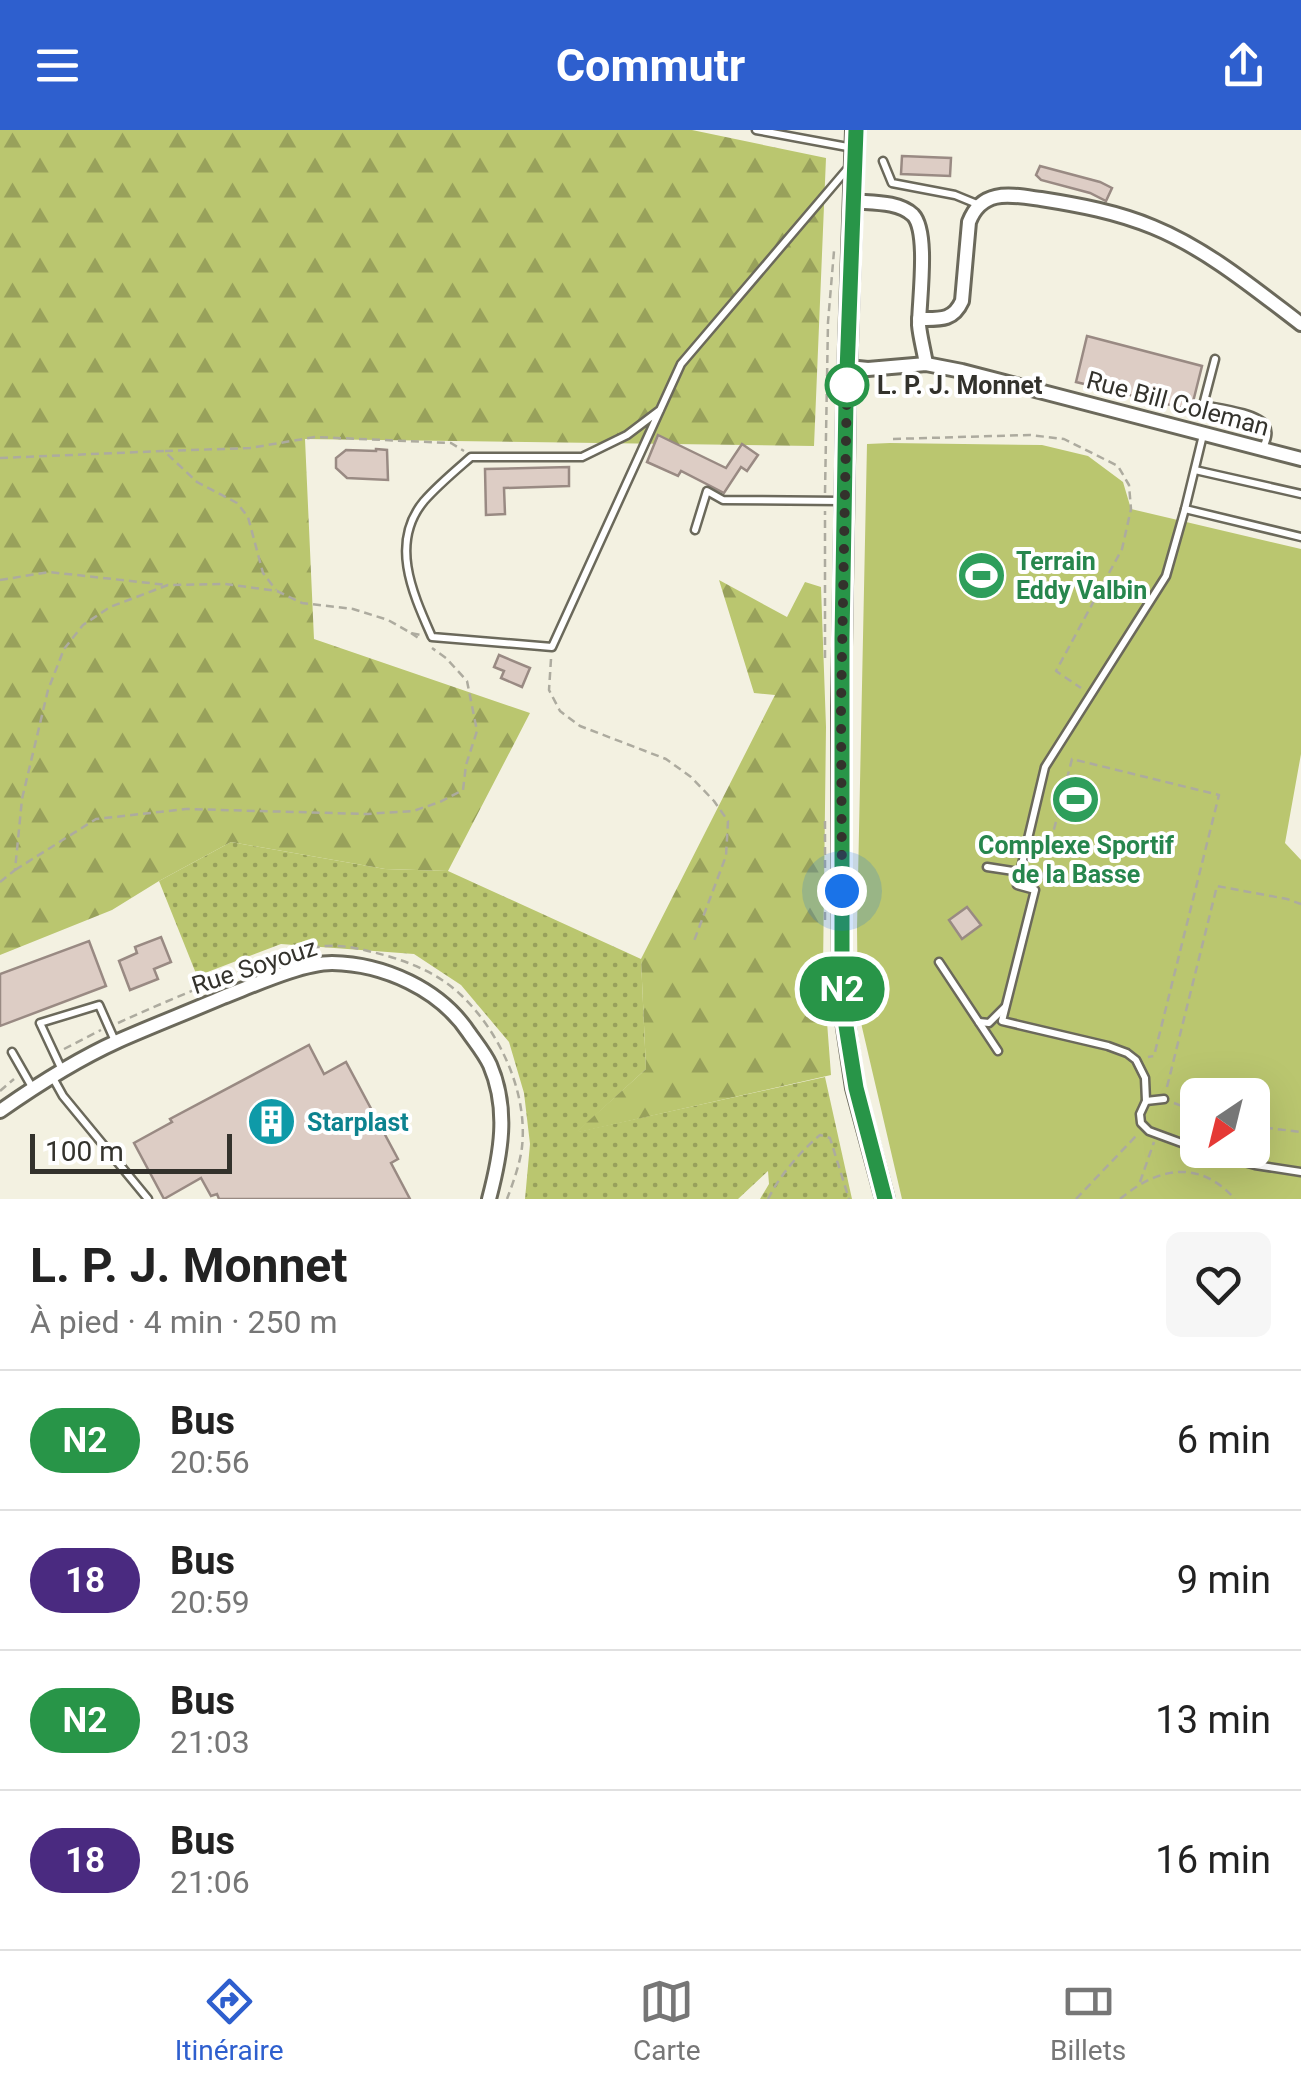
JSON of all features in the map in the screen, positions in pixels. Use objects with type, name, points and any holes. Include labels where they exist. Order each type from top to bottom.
[{"type":"main road","points":[[854,143],[841,708],[842,1001],[856,1088],[885,1199]]},
{"type":"street","points":[[920,319],[944,319],[958,310],[970,222],[978,205],[987,199],[1016,196],[1099,209],[1171,235],[1301,324]]},
{"type":"street","points":[[852,201],[893,206],[912,214],[918,222],[919,330],[926,364]]},
{"type":"street","name":"Rue Bill Coleman","points":[[848,367],[926,364],[1301,459]]},
{"type":"street","name":"Rue Soyouz","points":[[0,1111],[57,1073],[116,1042],[254,985],[329,963],[375,968],[420,987],[460,1018],[490,1064],[503,1113],[499,1162],[489,1199]]},
{"type":"lane","points":[[756,130],[854,143]]},
{"type":"lane","points":[[660,410],[627,435],[582,457],[471,457],[423,502],[408,526],[405,555],[409,580],[432,637],[552,647],[681,364],[854,143]]},
{"type":"lane","points":[[883,160],[892,182],[978,205]]},
{"type":"lane","points":[[1214,359],[1203,405],[1263,422],[1268,436],[1263,450]]},
{"type":"lane","points":[[1180,1142],[1144,1128],[1139,1117],[1146,1101],[1145,1078],[1136,1060],[1108,1046],[1002,1021],[1035,890],[1018,884],[1045,767],[1166,576],[1204,435]]},
{"type":"lane","points":[[1195,470],[1301,494]]},
{"type":"lane","points":[[695,530],[707,491],[723,500],[844,502]]},
{"type":"lane","points":[[1186,509],[1301,537]]},
{"type":"lane","points":[[988,866],[1020,872]]},
{"type":"lane","points":[[938,962],[998,1051]]},
{"type":"lane","points":[[116,1042],[99,1005],[40,1023],[55,1054],[63,1096],[148,1199]]},
{"type":"lane","points":[[979,1022],[988,1023],[1006,1006]]},
{"type":"lane","points":[[12,1052],[32,1088]]},
{"type":"lane","points":[[1146,1101],[1164,1099]]},
{"type":"lane","points":[[1270,1167],[1301,1172]]},
{"type":"path","points":[[893,439],[1030,435],[1064,439],[1118,466],[1130,484],[1130,509],[1122,548],[1056,671],[1091,694]]},
{"type":"path","points":[[0,458],[250,448],[315,437],[451,443],[471,457]]},
{"type":"path","points":[[164,451],[197,482],[237,503],[248,516],[262,573],[277,592]]},
{"type":"path","points":[[0,580],[49,572],[168,585],[224,584],[277,592],[302,603],[353,610],[388,620],[446,658],[467,681],[477,732],[463,790],[413,811],[367,814],[186,809],[96,819],[0,882]]},
{"type":"path","points":[[15,870],[22,798],[48,690],[64,649],[83,625],[110,607],[168,585]]},
{"type":"path","points":[[411,634],[432,637]]},
{"type":"path","points":[[552,647],[548,690],[560,711],[580,726],[666,760],[690,776],[728,822],[726,856],[694,941]]},
{"type":"path","points":[[1035,890],[1043,876],[1072,759],[1219,795],[1154,1056],[1136,1060]]},
{"type":"path","points":[[1180,1105],[1164,1099],[1217,886],[1301,904]]},
{"type":"path","points":[[55,1054],[108,1026],[292,952],[327,946],[352,947],[402,959],[459,992],[483,1019],[509,1069],[521,1115],[522,1147],[507,1199]]},
{"type":"path","points":[[0,1091],[23,1073]]},
{"type":"path","points":[[1076,1199],[1144,1128]]},
{"type":"path","points":[[1270,1128],[1301,1132]]},
{"type":"path","points":[[1140,1184],[1156,1134]]},
{"type":"path","points":[[768,1199],[820,1135],[830,1138],[849,1199]]},
{"type":"path","points":[[1120,1199],[1157,1176],[1181,1171],[1205,1174],[1235,1199]]},
{"type":"green space","points":[[0,130],[692,130],[826,158],[814,446],[305,439],[314,639],[530,713],[448,871],[385,869],[231,842],[112,910],[0,955]]},
{"type":"green space","name":"Complexe Sportif de la Basse","points":[[867,444],[1042,445],[1088,456],[1123,482],[1131,509],[1301,549],[1301,754],[1285,843],[1301,860],[1301,1199],[902,1199],[858,1010]]},
{"type":"green space","points":[[719,580],[787,617],[805,582],[821,587],[826,727],[823,969],[831,1075],[575,1133],[646,1069],[641,959],[775,695],[754,693]]},
{"type":"green space","points":[[231,842],[385,869],[448,871],[641,959],[646,1069],[577,1132],[825,1077],[852,1199],[760,1199],[769,1184],[768,1171],[738,1199],[525,1199],[530,1144],[524,1093],[509,1042],[461,985],[414,954],[281,944],[197,976],[159,881]]},
{"type":"building","points":[[902,156],[951,158],[950,176],[901,174]]},
{"type":"building","points":[[1040,166],[1112,188],[1106,201],[1041,180],[1036,175]]},
{"type":"building","points":[[1087,336],[1202,366],[1191,410],[1076,382]]},
{"type":"building","points":[[658,435],[726,468],[742,444],[758,455],[747,471],[741,467],[724,493],[681,471],[678,476],[647,462]]},
{"type":"building","points":[[346,450],[387,450],[388,480],[347,478],[336,468],[336,458]]},
{"type":"building","points":[[569,467],[569,486],[504,488],[505,514],[486,515],[485,469]]},
{"type":"building","points":[[499,655],[530,668],[522,687],[501,678],[504,671],[494,667]]},
{"type":"building","points":[[967,907],[981,925],[962,939],[949,920]]},
{"type":"building","points":[[161,937],[171,962],[154,969],[158,979],[130,990],[119,961],[137,953],[135,947]]},
{"type":"building","points":[[89,941],[106,986],[0,1026],[0,974]]},
{"type":"building","name":"Starplast","points":[[309,1045],[324,1074],[346,1062],[398,1159],[391,1163],[410,1199],[219,1199],[217,1194],[211,1196],[201,1178],[164,1199],[134,1143],[172,1122],[170,1119]]},
{"type":"bus line","name":"N2","points":[[856,130],[842,639],[842,1001],[856,1088],[885,1199]]},
{"type":"place","name":"L. P. J. Monnet","points":[[847,385]]},
{"type":"place","name":"Terrain Eddy Valbin","points":[[981,575]]},
{"type":"place","name":"Complexe Sportif de la Basse","points":[[1076,799]]},
{"type":"place","name":"Starplast","points":[[272,1122]]},
{"type":"route","points":[[842,891],[847,385]]}]
